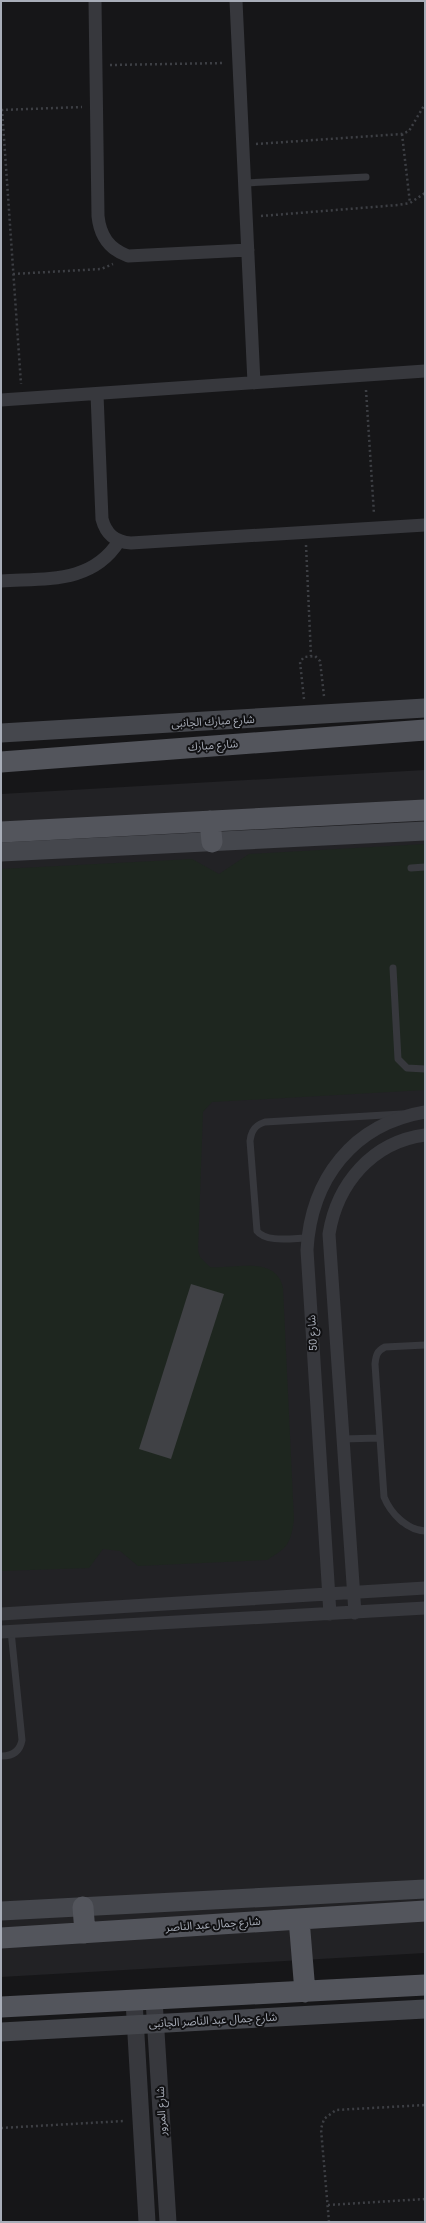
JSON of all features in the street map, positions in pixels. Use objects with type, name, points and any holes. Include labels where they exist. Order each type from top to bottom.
[{"type":"main road","name":"شارع مبارك الجانبى","points":[[1,733],[425,708]]},
{"type":"main road","name":"شارع مبارك","points":[[1,762],[425,730]]},
{"type":"main road","points":[[1,832],[425,810]]},
{"type":"main road","points":[[210,821],[212,842]]},
{"type":"main road","points":[[1,852],[425,831]]},
{"type":"main road","points":[[1,1911],[425,1889]]},
{"type":"main road","points":[[83,1907],[85,1933]]},
{"type":"main road","name":"شارع جمال عبد الناصر","points":[[1,1938],[425,1911]]},
{"type":"main road","points":[[299,1919],[305,1992]]},
{"type":"main road","points":[[1,2008],[425,1985]]},
{"type":"main road","name":"شارع جمال عبد الناصر الجانبى","points":[[1,2032],[425,2009]]},
{"type":"street","points":[[95,1],[99,226],[106,242],[120,253],[128,256],[248,250]]},
{"type":"street","points":[[236,1],[254,383]]},
{"type":"street","points":[[1,400],[425,371]]},
{"type":"street","points":[[97,394],[102,519],[108,532],[119,541],[131,544],[425,526]]},
{"type":"street","points":[[1,581],[80,574],[105,559],[119,541]]},
{"type":"street","name":"شارع 50","points":[[330,1614],[309,1286],[308,1238],[316,1200],[328,1176],[342,1156],[371,1132],[387,1124],[422,1112]]},
{"type":"street","name":"شارع 50","points":[[355,1613],[328,1234],[335,1207],[347,1183],[357,1171],[380,1151],[408,1139],[425,1135]]},
{"type":"street","points":[[309,1286],[331,1286]]},
{"type":"street","points":[[1,1614],[425,1588]]},
{"type":"street","points":[[6,1631],[425,1608]]},
{"type":"street","name":"شارع المرور","points":[[154,2000],[168,2222]]},
{"type":"street","name":"شارع المرور","points":[[134,2001],[147,2222]]},
{"type":"street","points":[[139,2075],[159,2075]]},
{"type":"lane","points":[[245,183],[366,177]]},
{"type":"lane","points":[[411,868],[425,867]]},
{"type":"lane","points":[[393,968],[398,1059],[407,1068],[425,1069]]},
{"type":"lane","points":[[308,1238],[268,1238],[262,1236],[257,1231],[250,1141],[256,1127],[265,1122],[422,1112]]},
{"type":"lane","points":[[425,1345],[385,1348],[379,1350],[376,1356],[384,1498],[386,1503],[406,1526],[425,1531]]},
{"type":"lane","points":[[342,1439],[380,1438]]},
{"type":"lane","points":[[2,1756],[14,1754],[18,1750],[22,1740],[6,1631]]},
{"type":"path","points":[[96,65],[239,63]]},
{"type":"path","points":[[243,145],[402,134],[409,131],[425,104]]},
{"type":"path","points":[[22,399],[1,110],[96,107]]},
{"type":"path","points":[[402,134],[410,203]]},
{"type":"path","points":[[246,217],[398,205],[410,203],[425,193]]},
{"type":"path","points":[[13,274],[106,268],[115,262],[120,253]]},
{"type":"path","points":[[365,375],[375,529]]},
{"type":"path","points":[[305,533],[311,656]]},
{"type":"path","points":[[306,715],[300,662],[304,657],[311,656],[317,657],[320,661],[325,714]]},
{"type":"path","points":[[329,2222],[321,2129],[327,2115],[336,2110],[425,2105]]},
{"type":"path","points":[[1,2128],[141,2120]]},
{"type":"path","points":[[328,2205],[425,2199]]},
{"type":"shaded area","points":[[425,770],[425,1953],[1,1977],[1,794]]},
{"type":"shaded area","points":[[425,844],[425,1090],[212,1102],[203,1112],[198,1250],[200,1257],[210,1267],[264,1267],[272,1271],[279,1278],[283,1288],[294,1520],[291,1535],[287,1544],[280,1552],[267,1560],[138,1566],[120,1551],[103,1549],[89,1568],[1,1571],[1,869],[192,859],[219,874],[249,854]]},
{"type":"building","points":[[191,1284],[224,1294],[171,1459],[139,1449]]}]
